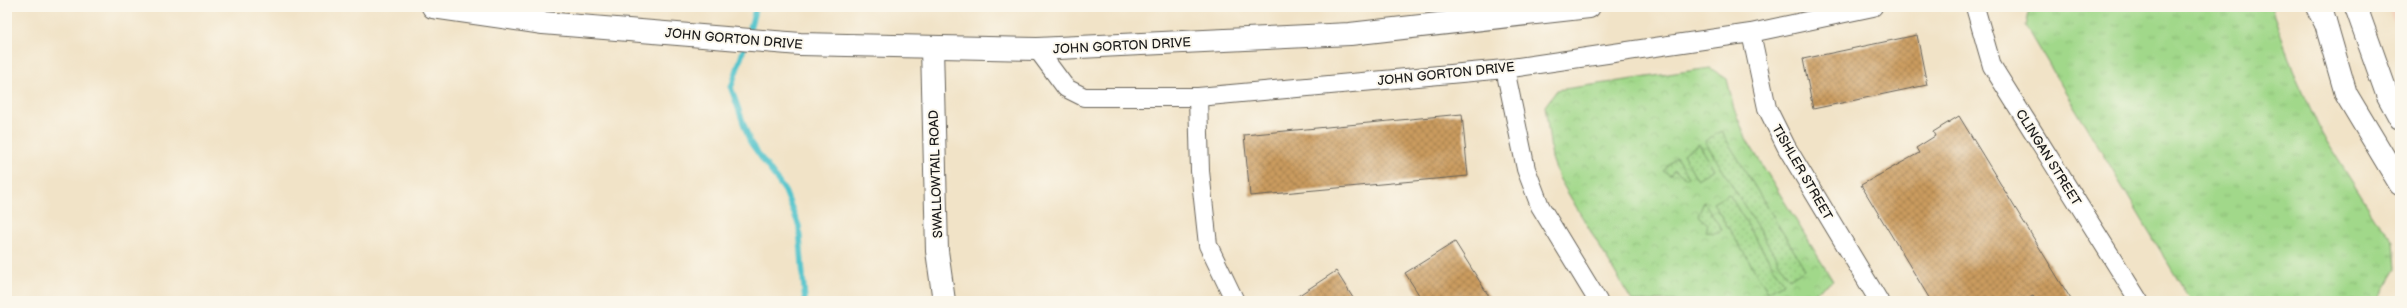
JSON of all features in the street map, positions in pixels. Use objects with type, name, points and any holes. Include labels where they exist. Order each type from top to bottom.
[{"type":"main road","name":"JOHN GORTON DRIVE","points":[[433,7],[543,22],[800,44],[1037,49],[1350,34],[1589,7]]},
{"type":"main road","points":[[2356,7],[2387,94],[2400,118]]},
{"type":"main road","points":[[2321,12],[2346,94],[2400,184]]},
{"type":"main road","name":"SWALLOWTAIL ROAD","points":[[932,47],[937,251],[944,301]]},
{"type":"street","name":"JOHN GORTON DRIVE","points":[[1037,49],[1066,88],[1084,97],[1198,97],[1505,68],[1751,33],[1873,7]]},
{"type":"street","name":"CLINGAN STREET","points":[[1975,7],[1992,66],[2139,301]]},
{"type":"street","name":"TISHLER STREET","points":[[1751,33],[1767,108],[1787,148],[1879,301]]},
{"type":"street","points":[[1505,68],[1526,168],[1540,206],[1598,301]]},
{"type":"street","points":[[1198,97],[1200,171],[1208,245],[1235,301]]},
{"type":"shaded area","points":[[2388,7],[2400,7],[2400,36],[2391,16]]},
{"type":"green space","points":[[2030,7],[2271,7],[2293,70],[2322,134],[2375,218],[2394,241],[2396,269],[2377,301],[2193,301],[2187,295],[2026,26]]},
{"type":"green space","points":[[1710,68],[1727,79],[1734,109],[1747,140],[1833,281],[1800,301],[1632,301],[1559,178],[1552,158],[1545,106],[1557,90]]},
{"type":"green space","points":[[1721,131],[1805,269],[1789,279],[1705,141]]},
{"type":"green space","points":[[1699,144],[1714,169],[1697,179],[1683,154]]},
{"type":"green space","points":[[1676,157],[1689,177],[1687,178],[1674,170],[1670,175],[1663,171]]},
{"type":"green space","points":[[1729,194],[1783,283],[1768,292],[1713,203]]},
{"type":"green space","points":[[1704,202],[1722,230],[1713,233],[1705,231],[1708,224],[1698,216]]},
{"type":"building","points":[[1917,35],[1927,85],[1813,109],[1803,59]]},
{"type":"building","points":[[1462,114],[1468,176],[1250,196],[1244,135]]},
{"type":"building","points":[[1959,116],[2072,301],[2037,301],[2033,296],[2024,301],[1931,301],[1861,185],[1919,153],[1916,148],[1935,136],[1933,132]]},
{"type":"building","points":[[1455,242],[1492,301],[1423,301],[1405,273]]},
{"type":"building","points":[[1336,271],[1355,301],[1290,301]]},
{"type":"waterway","points":[[748,35],[756,7]]},
{"type":"waterway","points":[[745,45],[731,88],[750,142],[785,191],[799,226],[805,301]]}]
